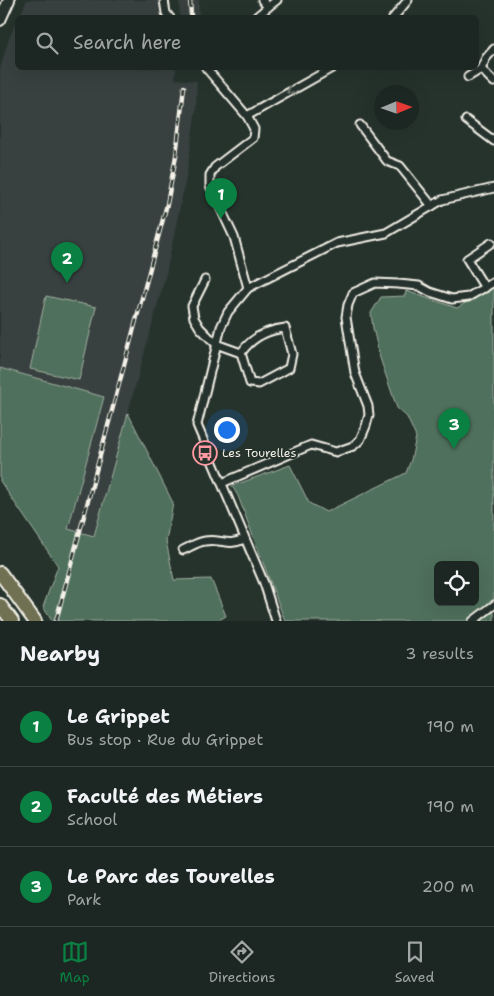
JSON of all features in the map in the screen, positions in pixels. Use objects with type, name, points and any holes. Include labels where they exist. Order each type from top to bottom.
[{"type":"highway","points":[[0,573],[35,621]]},
{"type":"highway","points":[[0,605],[12,621]]},
{"type":"street","points":[[0,20],[9,0]]},
{"type":"street","points":[[164,0],[168,15]]},
{"type":"street","points":[[262,0],[268,7]]},
{"type":"street","points":[[259,15],[277,0]]},
{"type":"street","points":[[396,15],[408,0]]},
{"type":"street","points":[[468,77],[481,69],[486,58],[494,50]]},
{"type":"street","points":[[481,69],[494,82]]},
{"type":"street","points":[[208,70],[247,116],[254,129],[253,138],[215,167],[210,175],[210,186],[234,237],[248,288]]},
{"type":"street","points":[[247,116],[328,70]]},
{"type":"street","points":[[466,120],[494,141]]},
{"type":"street","points":[[360,125],[387,161],[400,166],[432,206]]},
{"type":"street","points":[[276,621],[264,583],[197,425],[216,344],[221,326],[228,312],[248,288],[337,243],[386,233],[442,200],[494,188]]},
{"type":"street","points":[[485,288],[467,259],[492,243]]},
{"type":"street","points":[[204,280],[192,306],[194,318],[200,328],[216,344],[241,353]]},
{"type":"street","points":[[222,483],[311,445],[336,452],[353,446],[360,440],[369,415],[368,406],[355,373],[346,317],[353,293],[374,283],[398,284],[419,286],[430,292],[452,299],[468,297],[494,282]]},
{"type":"street","points":[[285,328],[292,354],[289,368],[259,384],[250,384],[241,353],[248,343],[270,330],[285,328]]},
{"type":"street","points":[[183,550],[206,540],[230,543],[244,539]]},
{"type":"street","points":[[473,621],[494,605]]},
{"type":"shaded area","points":[[27,0],[159,0],[160,8],[164,15],[20,15]]},
{"type":"shaded area","points":[[179,0],[199,0],[199,15],[180,15]]},
{"type":"shaded area","points":[[15,24],[15,70],[176,70],[175,79],[197,81],[196,108],[187,173],[166,274],[94,537],[68,529],[104,397],[0,368],[0,69]]},
{"type":"green space","points":[[494,286],[494,621],[285,621],[238,496],[232,486],[290,465],[309,503],[326,512],[406,473],[416,437],[407,417],[397,408],[380,358],[371,313],[381,297],[405,296],[406,291],[457,308]]},
{"type":"green space","points":[[46,296],[96,307],[79,380],[30,369]]},
{"type":"green space","points":[[0,368],[104,397],[68,529],[94,536],[128,413],[173,503],[166,541],[174,580],[211,579],[226,616],[217,621],[52,621],[43,607],[58,566],[0,481]]},
{"type":"railway","points":[[190,0],[191,15]]},
{"type":"railway","points":[[56,621],[167,204],[176,156],[184,87]]},
{"type":"place","name":"Le Grippet","points":[[221,219]]},
{"type":"place","name":"Faculté des Métiers","points":[[67,283]]},
{"type":"place","name":"Le Parc des Tourelles","points":[[454,449]]},
{"type":"place","name":"Les Tourelles","points":[[205,453]]}]
